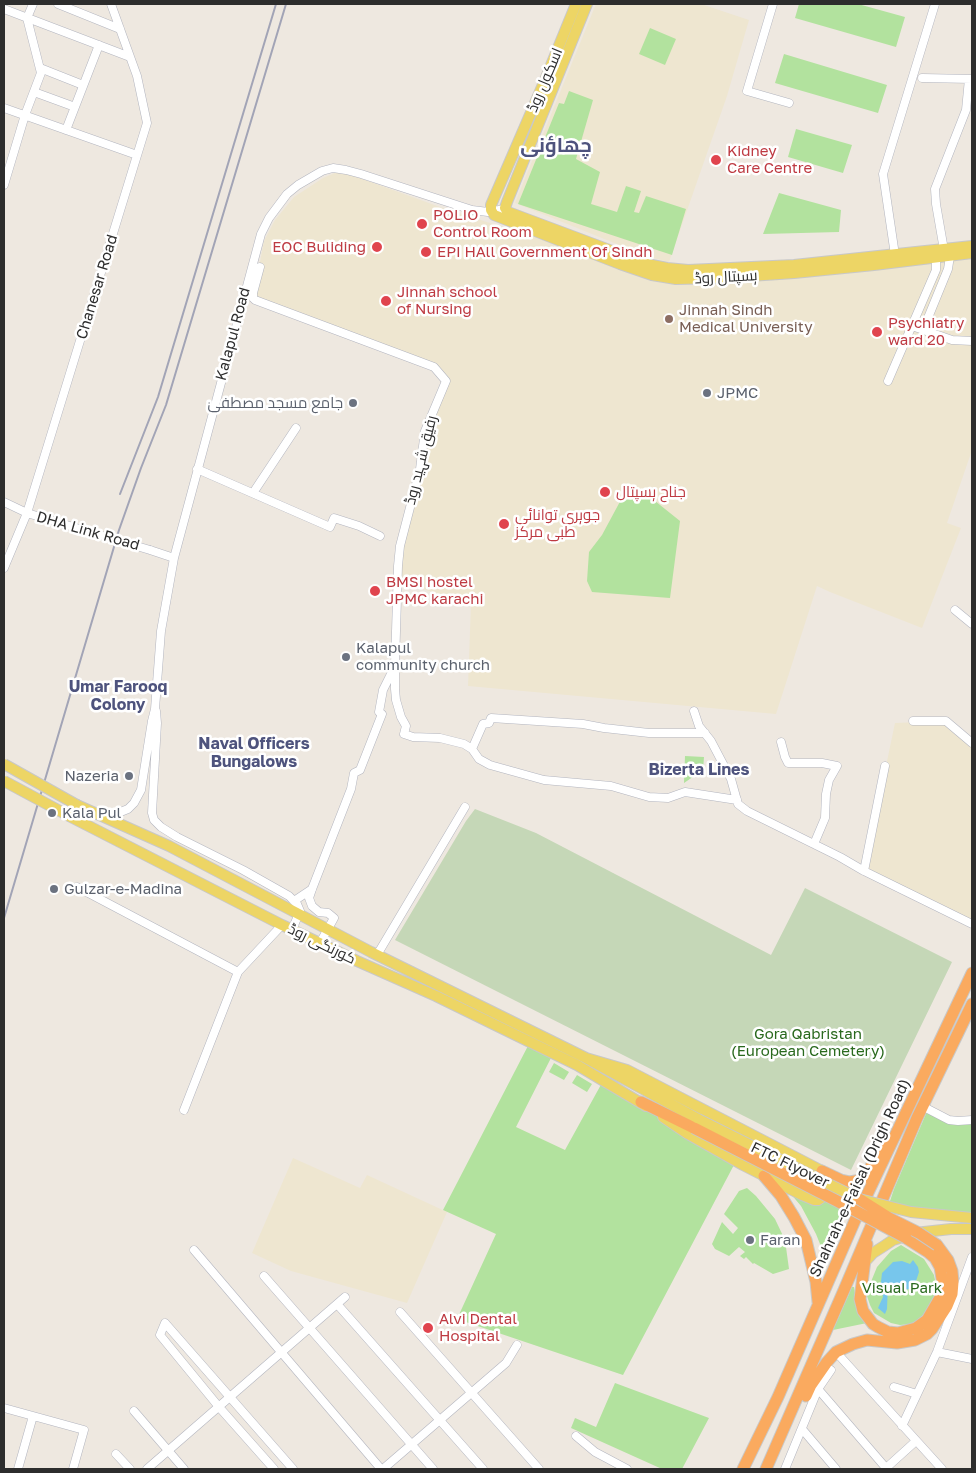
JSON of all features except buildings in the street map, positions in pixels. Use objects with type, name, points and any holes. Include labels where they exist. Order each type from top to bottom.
[{"type":"highway","name":"Shahrah-e-Faisal (Drigh Road)","points":[[743,1469],[778,1397],[856,1218],[972,973]]},
{"type":"highway","name":"Shahrah-e-Faisal (Drigh Road)","points":[[766,1469],[922,1106],[972,1004]]},
{"type":"highway","points":[[641,1102],[696,1123],[921,1246],[934,1258],[940,1267],[943,1285],[941,1296],[927,1320],[916,1328],[898,1334],[883,1330],[873,1324],[863,1311],[860,1300],[869,1230]]},
{"type":"highway","points":[[822,1171],[841,1180],[850,1182],[861,1180],[865,1177],[880,1150],[899,1126]]},
{"type":"highway","points":[[764,1176],[794,1217],[806,1240],[816,1282],[818,1304]]},
{"type":"highway","points":[[775,1450],[792,1425],[811,1385],[836,1352],[867,1340],[903,1343],[921,1338],[942,1317],[952,1294],[952,1271],[948,1260],[937,1246],[919,1233],[889,1218],[859,1199]]},
{"type":"main road","name":"اسکول روڈ","points":[[491,212],[491,206],[546,80],[576,4]]},
{"type":"main road","name":"اسکول روڈ","points":[[505,209],[506,202],[587,4]]},
{"type":"main road","name":"ہسپتال روڈ","points":[[505,209],[510,213],[647,264],[688,270],[794,265],[895,255],[972,253]]},
{"type":"main road","name":"ہسپتال روڈ","points":[[491,212],[504,220],[620,264],[652,275],[676,279],[794,273],[936,258],[972,246]]},
{"type":"main road","points":[[4,764],[93,812]]},
{"type":"main road","name":"کورنگی روڈ","points":[[4,782],[70,818],[292,930],[436,996],[577,1065],[641,1102],[688,1134],[764,1176],[814,1200],[821,1198],[828,1191],[827,1182],[822,1171]]},
{"type":"main road","name":"کورنگی روڈ","points":[[93,812],[169,846],[377,955],[586,1058],[696,1123]]},
{"type":"main road","points":[[586,1058],[627,1070],[822,1171]]},
{"type":"main road","name":"FTC Flyover","points":[[696,1123],[859,1199],[911,1212],[972,1218]]},
{"type":"main road","points":[[844,1290],[865,1261],[893,1240],[924,1232],[972,1229]]},
{"type":"street","points":[[4,185],[25,115],[41,73],[28,18],[33,4]]},
{"type":"street","points":[[58,4],[120,29]]},
{"type":"street","name":"Chanesar Road","points":[[4,568],[27,513],[147,123],[137,76],[111,4]]},
{"type":"street","points":[[773,4],[747,90],[789,103]]},
{"type":"street","points":[[895,255],[883,174],[935,4]]},
{"type":"street","points":[[6,7],[28,18],[130,57]]},
{"type":"street","points":[[66,130],[98,45]]},
{"type":"street","points":[[40,68],[83,85]]},
{"type":"street","points":[[922,78],[971,79],[966,110],[935,189],[936,204],[947,253],[948,269],[923,330]]},
{"type":"street","points":[[34,92],[75,107]]},
{"type":"street","points":[[4,108],[137,155]]},
{"type":"street","name":"Kalapul Road","points":[[155,710],[161,631],[174,558],[261,234],[269,218],[287,194],[308,178],[333,168],[362,174],[454,206],[477,212],[505,209]]},
{"type":"street","points":[[888,381],[936,270],[936,258]]},
{"type":"street","name":"رفیق شہید روڈ","points":[[260,267],[253,293],[253,298],[257,301],[434,367],[446,381],[425,431],[420,468],[400,546],[395,664],[383,690],[379,712],[382,714],[360,770],[354,773],[351,789],[312,889]]},
{"type":"street","points":[[912,326],[952,340],[972,342]]},
{"type":"street","points":[[253,493],[296,428]]},
{"type":"street","points":[[197,469],[330,527],[334,518],[380,536]]},
{"type":"street","name":"DHA Link Road","points":[[4,502],[27,513],[174,558]]},
{"type":"street","points":[[955,610],[972,624]]},
{"type":"street","points":[[393,670],[395,673],[396,700],[400,717],[406,726],[404,734],[414,737],[440,738],[464,744],[472,749],[479,759],[490,765],[544,780],[611,786],[649,797],[668,798],[685,792],[737,800]]},
{"type":"street","points":[[93,812],[106,815],[120,813],[128,809],[139,795],[143,784],[155,710]]},
{"type":"street","points":[[155,710],[157,722],[152,813],[156,823],[177,837],[289,896],[298,907],[299,914],[292,930]]},
{"type":"street","points":[[694,711],[699,726],[711,741],[726,770],[738,804],[747,811],[972,924]]},
{"type":"street","points":[[472,749],[483,724],[489,723],[491,718],[583,724],[649,733],[705,734]]},
{"type":"street","points":[[913,721],[946,720],[972,743]]},
{"type":"street","points":[[781,742],[788,763],[822,763],[836,766],[829,780],[826,794],[825,818],[814,844]]},
{"type":"street","points":[[864,871],[885,766]]},
{"type":"street","points":[[377,955],[465,807]]},
{"type":"street","points":[[77,887],[238,972]]},
{"type":"street","points":[[294,901],[312,889]]},
{"type":"street","points":[[312,889],[309,898],[312,906],[319,912],[328,912],[334,918],[320,943]]},
{"type":"street","points":[[184,1110],[238,972],[282,925]]},
{"type":"street","points":[[922,1106],[949,1120],[972,1120]]},
{"type":"street","points":[[194,1250],[382,1469],[506,1363],[517,1345]]},
{"type":"street","points":[[902,1426],[936,1352],[972,1257]]},
{"type":"street","points":[[264,1276],[433,1469]]},
{"type":"street","points":[[147,1469],[345,1297]]},
{"type":"street","points":[[337,1304],[482,1469]]},
{"type":"street","points":[[400,1312],[539,1469]]},
{"type":"street","points":[[274,1469],[219,1407],[160,1335],[166,1323],[293,1469]]},
{"type":"street","points":[[836,1352],[942,1469]]},
{"type":"street","points":[[936,1352],[972,1359]]},
{"type":"street","points":[[786,1469],[818,1389],[831,1370]]},
{"type":"street","points":[[894,1387],[917,1394]]},
{"type":"street","points":[[818,1389],[885,1469],[916,1441]]},
{"type":"street","points":[[4,1408],[84,1430],[73,1469]]},
{"type":"street","points":[[134,1412],[184,1469]]},
{"type":"street","points":[[18,1469],[33,1416]]},
{"type":"street","points":[[802,1429],[836,1469]]},
{"type":"street","points":[[576,1436],[595,1452],[627,1469]]},
{"type":"street","points":[[116,1454],[130,1469]]},
{"type":"shaded area","points":[[596,4],[701,4],[749,20],[727,96],[669,262],[649,257],[515,203]]},
{"type":"shaded area","points":[[337,172],[343,172],[440,207],[652,275],[676,279],[972,253],[972,450],[947,523],[961,528],[922,628],[817,586],[776,714],[468,686],[471,604],[397,581],[398,566],[425,431],[446,381],[434,367],[253,298],[264,241],[275,220],[294,197],[323,178]]},
{"type":"shaded area","points":[[946,721],[972,742],[972,924],[864,871],[895,723]]},
{"type":"shaded area","points":[[293,1158],[360,1188],[367,1175],[447,1212],[407,1303],[291,1271],[252,1253]]},
{"type":"green space","points":[[799,4],[858,4],[905,17],[896,47],[795,18]]},
{"type":"green space","points":[[650,28],[676,39],[665,65],[639,54]]},
{"type":"green space","points":[[784,54],[887,85],[878,113],[775,83]]},
{"type":"green space","points":[[569,91],[593,100],[576,159],[600,172],[591,204],[617,212],[626,186],[641,191],[634,212],[639,213],[646,196],[686,209],[672,255],[518,204],[559,103],[564,104]]},
{"type":"green space","points":[[796,129],[852,145],[843,173],[788,157]]},
{"type":"green space","points":[[779,193],[841,210],[839,232],[763,234]]},
{"type":"green space","points":[[645,493],[680,521],[670,598],[592,592],[587,581],[589,552],[602,535],[623,496]]},
{"type":"green space","points":[[685,756],[704,757],[703,770],[684,783]]},
{"type":"green space","name":"Gora Qabristan (European Cemetery)","points":[[475,809],[536,833],[771,955],[805,888],[952,962],[851,1170],[395,940]]},
{"type":"green space","points":[[530,1042],[553,1054],[516,1127],[565,1150],[603,1081],[735,1163],[623,1375],[457,1319],[496,1234],[443,1210]]},
{"type":"green space","points":[[554,1063],[569,1072],[564,1080],[549,1072]]},
{"type":"green space","points":[[577,1075],[592,1084],[587,1092],[572,1083]]},
{"type":"green space","points":[[928,1109],[949,1120],[972,1120],[972,1215],[889,1204]]},
{"type":"green space","points":[[747,1188],[775,1219],[785,1240],[789,1269],[773,1274],[753,1264],[746,1257],[744,1259],[740,1256],[745,1252],[739,1247],[729,1256],[715,1249],[712,1244],[722,1222],[733,1234],[738,1228],[724,1214],[739,1191]]},
{"type":"green space","points":[[854,1191],[826,1259],[816,1234],[801,1206],[790,1193],[834,1197]]},
{"type":"green space","name":"Visual Park","points":[[901,1245],[924,1259],[934,1275],[936,1285],[928,1310],[912,1324],[900,1325],[891,1323],[874,1313],[867,1296],[877,1267],[891,1251]]},
{"type":"green space","points":[[852,1287],[854,1287],[857,1305],[867,1323],[833,1330]]},
{"type":"green space","points":[[615,1383],[709,1418],[682,1469],[662,1469],[571,1428],[575,1418],[596,1427]]},
{"type":"water","points":[[913,1260],[919,1272],[913,1287],[900,1290],[888,1283],[887,1309],[885,1314],[878,1308],[883,1297],[882,1273],[893,1262],[902,1261],[910,1264]]},
{"type":"railway","points":[[120,494],[158,397],[276,4]]},
{"type":"railway","points":[[4,918],[119,530],[166,405],[286,4]]},
{"type":"place","name":"Kidney Care Centre","points":[[716,160]]},
{"type":"place","name":"POLIO Control Room","points":[[422,224]]},
{"type":"place","name":"EOC Buliding","points":[[377,247]]},
{"type":"place","name":"EPI HAll Government Of Sindh","points":[[426,252]]},
{"type":"place","name":"Jinnah school of Nursing","points":[[386,301]]},
{"type":"place","name":"Jinnah Sindh Medical University","points":[[669,319]]},
{"type":"place","name":"Psychiatry ward 20","points":[[877,332]]},
{"type":"place","name":"JPMC","points":[[707,393]]},
{"type":"place","name":"جامع مسجد مصطفیٰ","points":[[353,403]]},
{"type":"place","name":"جناح ہسپتال","points":[[605,492]]},
{"type":"place","name":"جوہری توانائی طبی مرکز","points":[[504,524]]},
{"type":"place","name":"BMSI hostel JPMC karachi","points":[[375,591]]},
{"type":"place","name":"Kalapul community church","points":[[346,657]]},
{"type":"place","name":"Nazeria","points":[[129,776]]},
{"type":"place","name":"Kala Pul","points":[[52,813]]},
{"type":"place","name":"Gulzar-e-Madina","points":[[54,889]]},
{"type":"place","name":"Faran","points":[[750,1240]]},
{"type":"place","name":"Alvi Dental Hospital","points":[[428,1328]]},
{"type":"district","name":"چھاؤنی","points":[[556,146]]},
{"type":"district","name":"Umar Farooq Colony","points":[[118,696]]},
{"type":"district","name":"Naval Officers Bungalows","points":[[254,753]]},
{"type":"district","name":"Bizerta Lines","points":[[699,770]]}]
